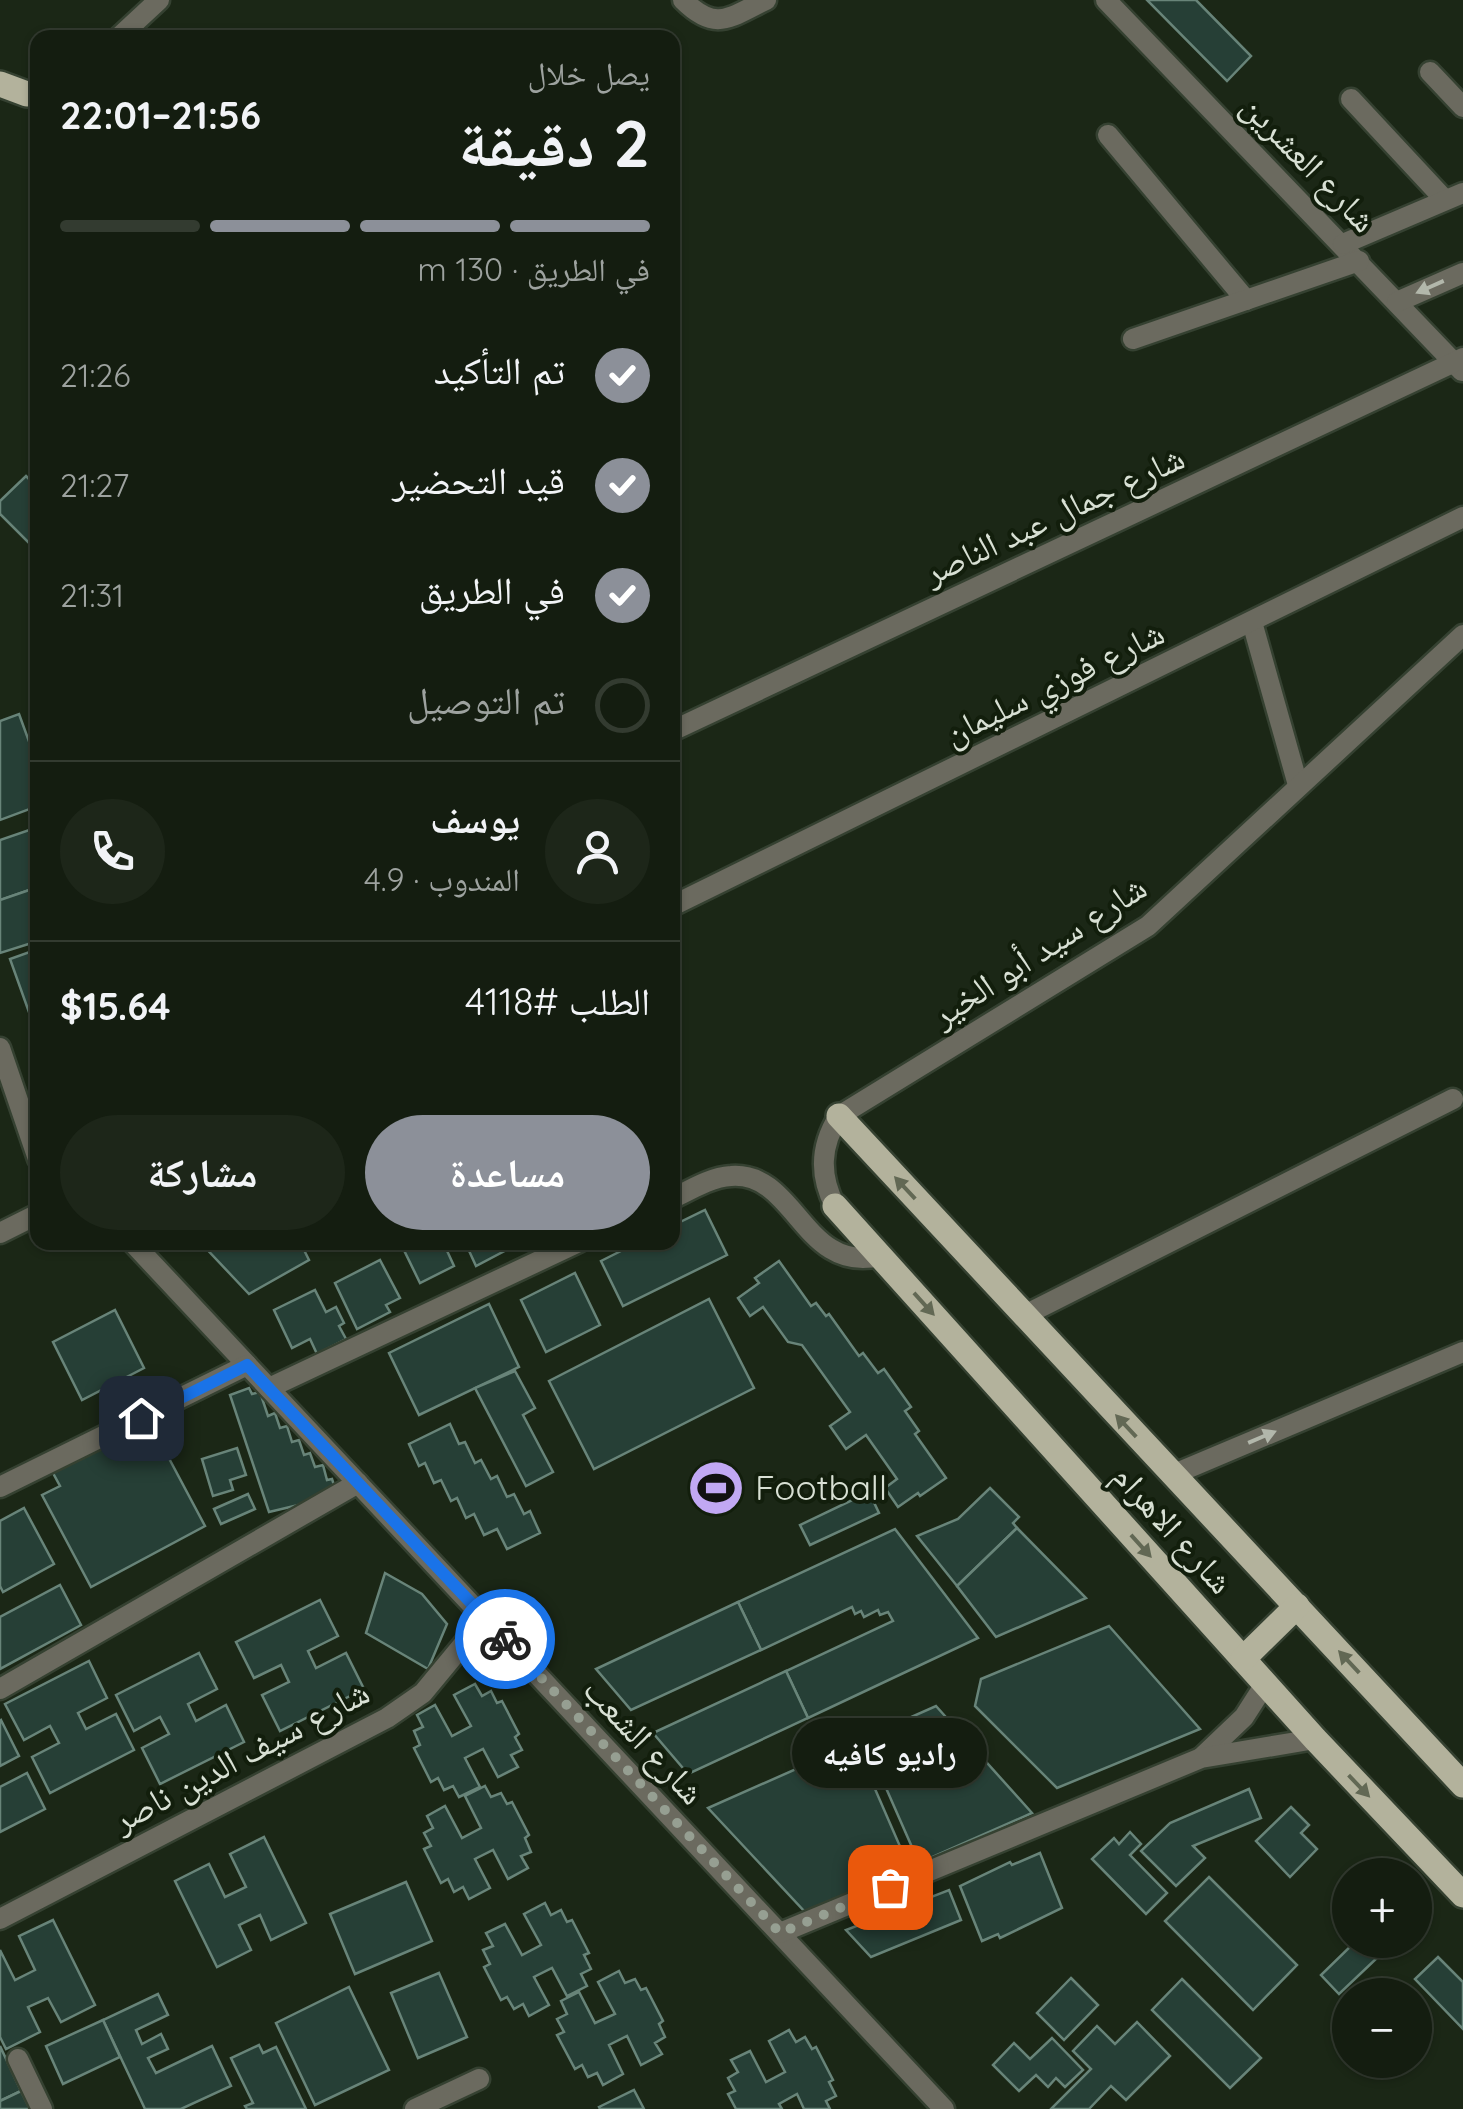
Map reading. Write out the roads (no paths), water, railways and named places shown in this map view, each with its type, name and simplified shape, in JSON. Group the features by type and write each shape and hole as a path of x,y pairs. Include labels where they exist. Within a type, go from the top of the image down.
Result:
{"main road":[{"path":"0,84 30,92"},
{"name":"شارع الاهرام","path":"839,1116 1463,1785"},
{"name":"شارع الاهرام","path":"834,1206 1314,1739 1463,1895"},
{"path":"1243,1660 1296,1606"}],"street":[{"path":"127,30 159,0"},
{"path":"683,0 700,17 724,20 766,0"},
{"name":"شارع العشرين","path":"1106,0 1460,365"},
{"path":"1430,72 1463,107"},
{"path":"1342,244 1454,196 1351,99"},
{"path":"1108,136 1246,300"},
{"path":"1133,339 1359,261"},
{"path":"1397,302 1463,273"},
{"name":"شارع جمال عبد الناصر","path":"680,728 1460,365"},
{"name":"شارع فوزي سليمان","path":"680,902 1252,622 1461,525"},
{"path":"1252,622 1298,785"},
{"name":"شارع سيد أبو الخير","path":"839,1116 1148,926 1463,634"},
{"path":"0,1048 30,1136"},
{"path":"1023,1316 1453,1099"},
{"path":"834,1206 823,1165 828,1136 839,1116"},
{"path":"680,1195 722,1177 757,1179 768,1185 816,1238 835,1252 866,1259 880,1256"},
{"path":"0,1233 30,1218"},
{"name":"شارع الشعب","path":"139,1250 944,2109"},
{"path":"269,1388 562,1250"},
{"path":"1172,1474 1463,1352"},
{"path":"0,1488 247,1365"},
{"path":"0,1689 358,1483"},
{"name":"شارع سيف الدين ناصر","path":"0,1918 387,1718 423,1692 485,1618"},
{"path":"1201,1758 1244,1717 1265,1684"},
{"path":"780,1933 1201,1758 1314,1739"},
{"path":"18,2059 42,2109"},
{"path":"416,2109 479,2079"}],"place":[{"name":"Football","path":"716,1488"},
{"name":"راديو كافيه","path":"890,1887"}]}
